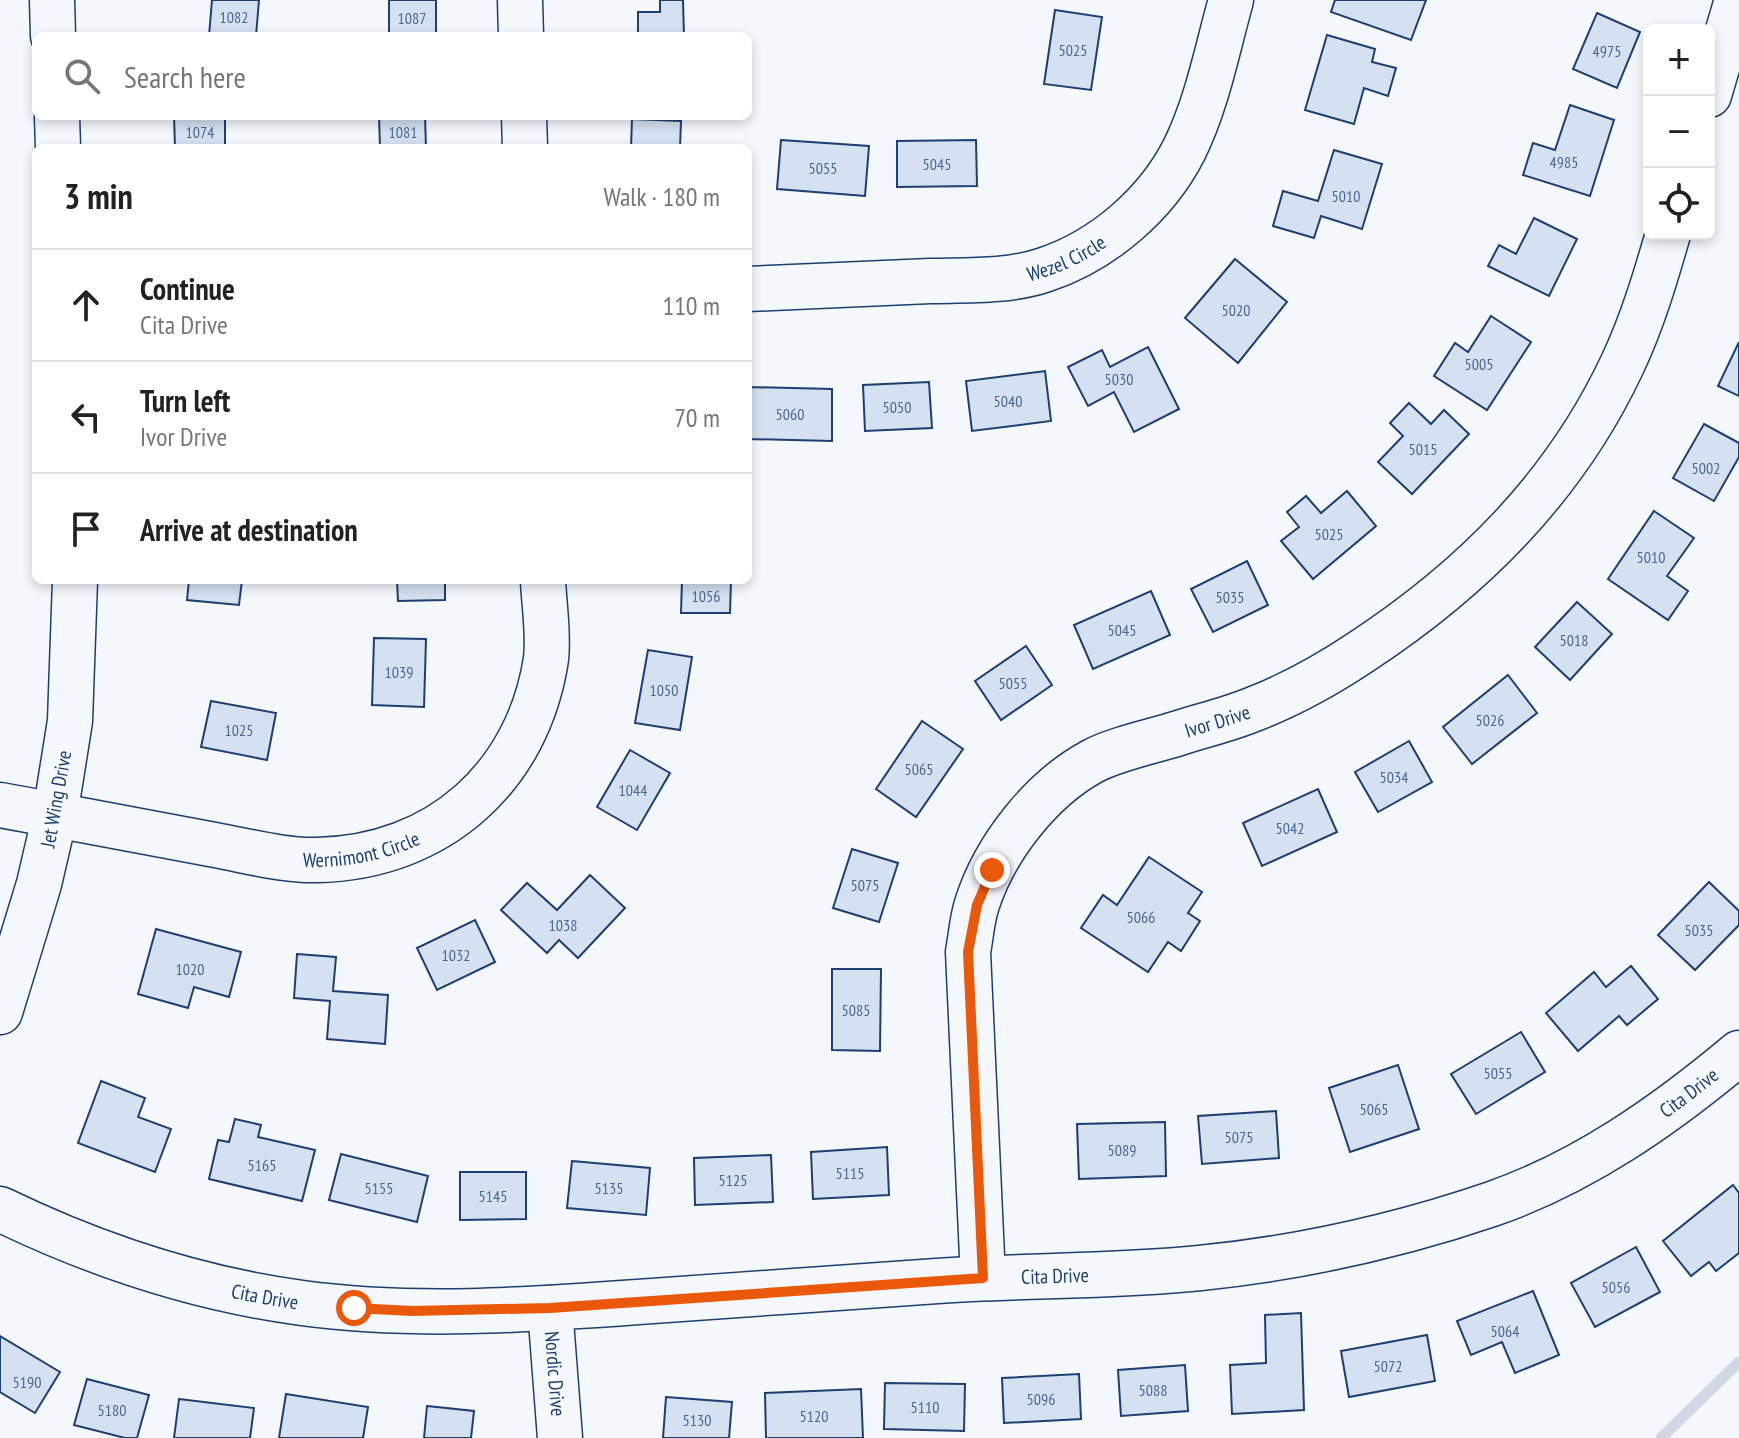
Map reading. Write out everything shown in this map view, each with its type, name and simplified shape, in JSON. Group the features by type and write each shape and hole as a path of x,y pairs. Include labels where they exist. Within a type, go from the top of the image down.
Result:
{"street":[{"path":"52,0 53,32"},
{"path":"520,0 521,32"},
{"name":"Wezel Circle","path":"752,289 986,279 1042,271 1087,252 1127,221 1160,188 1183,152 1200,113 1231,0"},
{"path":"1715,75 1737,0"},
{"path":"57,120 58,144"},
{"path":"524,120 525,144"},
{"name":"Ivor Drive","path":"983,1278 968,952 977,905 992,870 1012,836 1034,806 1093,761 1254,709 1291,691 1359,653 1438,598 1476,566 1513,527 1589,427 1622,366 1645,312 1666,240"},
{"name":"Jet Wing Drive","path":"0,1012 39,884 55,815 70,721 75,584"},
{"name":"Wernimont Circle","path":"0,805 271,856 315,860 356,857 428,834 462,811 493,782 536,704 546,656 543,584"},
{"name":"Cita Drive","path":"0,1209 42,1229 185,1280 300,1303 412,1311 550,1308 983,1278 1198,1269 1349,1245 1496,1203 1566,1172 1640,1129 1739,1053"},
{"name":"Nordic Drive","path":"550,1308 560,1438"}],"building":[{"path":"212,0 259,0 256,32 209,32"},
{"path":"389,0 436,0 436,32 389,32"},
{"path":"660,0 683,0 684,32 638,32 638,12 660,12"},
{"path":"1335,0 1426,0 1411,40 1331,12"},
{"path":"1055,10 1102,17 1091,90 1044,84"},
{"path":"1597,13 1640,32 1617,88 1573,69"},
{"path":"1327,35 1375,49 1372,62 1396,68 1388,96 1364,88 1354,124 1305,110"},
{"path":"1570,105 1614,120 1590,196 1523,175 1533,143 1555,150"},
{"path":"174,120 225,120 225,144 175,144"},
{"path":"379,120 425,120 426,144 380,144"},
{"path":"632,120 681,121 680,144 631,144"},
{"path":"781,140 869,146 865,196 777,189"},
{"path":"976,140 977,186 897,187 897,141"},
{"path":"1334,150 1382,164 1362,229 1321,216 1314,238 1273,226 1283,191 1318,201"},
{"path":"1534,218 1577,239 1549,296 1488,266 1499,245 1516,254"},
{"path":"1235,259 1287,302 1238,363 1185,318"},
{"path":"1491,316 1531,342 1487,410 1434,376 1455,343 1468,352"},
{"path":"1739,342 1739,396 1718,386"},
{"path":"1148,347 1179,409 1134,432 1114,392 1088,406 1068,367 1102,350 1110,367"},
{"path":"1045,371 1051,421 972,431 966,381"},
{"path":"929,382 932,428 865,431 863,385"},
{"path":"752,387 832,389 832,441 752,439"},
{"path":"1409,403 1431,424 1444,410 1469,434 1412,494 1378,462 1403,436 1390,423"},
{"path":"1704,424 1739,443 1739,457 1714,501 1673,478"},
{"path":"1347,491 1376,526 1313,579 1281,541 1299,527 1287,512 1306,496 1321,513"},
{"path":"1654,511 1694,538 1667,576 1688,591 1668,620 1608,579"},
{"path":"1247,561 1268,605 1213,632 1191,589"},
{"path":"189,584 242,584 239,605 187,600"},
{"path":"397,584 445,584 445,600 398,601"},
{"path":"682,584 731,584 730,613 681,613"},
{"path":"1151,591 1170,635 1093,669 1074,625"},
{"path":"1577,602 1612,634 1570,680 1535,647"},
{"path":"374,638 426,639 424,707 372,705"},
{"path":"1026,646 1052,685 1001,720 975,681"},
{"path":"648,650 692,657 680,730 635,723"},
{"path":"1508,675 1537,713 1472,764 1443,727"},
{"path":"211,701 276,713 267,760 201,747"},
{"path":"922,721 963,749 916,817 876,789"},
{"path":"1409,741 1432,782 1378,812 1355,772"},
{"path":"630,750 670,773 637,830 597,807"},
{"path":"1318,789 1337,832 1262,866 1243,823"},
{"path":"852,849 898,863 879,922 833,908"},
{"path":"1149,857 1202,892 1188,913 1200,921 1181,951 1168,942 1148,972 1081,928 1103,895 1117,905"},
{"path":"590,875 625,908 578,958 559,940 547,953 501,910 527,883 557,910"},
{"path":"1709,882 1739,911 1739,925 1695,970 1658,935"},
{"path":"475,920 495,962 437,990 417,948"},
{"path":"156,929 241,952 229,997 194,987 188,1008 138,994"},
{"path":"297,954 336,957 333,991 388,995 385,1044 327,1039 330,1001 294,998"},
{"path":"1631,966 1658,999 1627,1025 1619,1016 1578,1051 1546,1013 1594,972 1606,987"},
{"path":"832,969 881,969 880,1051 832,1050"},
{"path":"1521,1032 1545,1072 1476,1114 1451,1074"},
{"path":"1398,1065 1419,1129 1350,1152 1329,1088"},
{"path":"101,1081 145,1098 138,1117 171,1129 155,1172 78,1143"},
{"path":"1276,1111 1279,1158 1202,1164 1198,1116"},
{"path":"235,1119 261,1125 258,1137 315,1150 302,1201 209,1179 218,1140 229,1142"},
{"path":"1165,1122 1166,1176 1079,1179 1077,1124"},
{"path":"887,1147 889,1195 813,1199 811,1152"},
{"path":"341,1154 428,1176 417,1222 329,1200"},
{"path":"771,1155 773,1202 695,1205 694,1158"},
{"path":"572,1161 650,1168 646,1215 567,1208"},
{"path":"460,1172 526,1172 526,1219 460,1220"},
{"path":"1733,1185 1739,1193 1739,1253 1716,1271 1709,1262 1691,1276 1663,1241"},
{"path":"1636,1247 1660,1292 1595,1327 1571,1283"},
{"path":"1533,1291 1559,1355 1515,1373 1502,1342 1471,1355 1457,1321"},
{"path":"1301,1313 1304,1410 1232,1414 1230,1365 1266,1363 1265,1315"},
{"path":"1427,1335 1435,1381 1349,1397 1341,1351"},
{"path":"0,1336 60,1372 35,1413 0,1392"},
{"path":"1185,1365 1188,1411 1121,1416 1118,1370"},
{"path":"1079,1374 1081,1419 1004,1423 1002,1378"},
{"path":"87,1379 149,1395 137,1438 125,1438 74,1425"},
{"path":"885,1383 965,1384 964,1431 884,1429"},
{"path":"861,1389 863,1438 766,1438 765,1393"},
{"path":"286,1394 368,1407 363,1438 279,1438"},
{"path":"666,1397 732,1402 729,1438 663,1438"},
{"path":"179,1399 254,1408 250,1438 174,1438"},
{"path":"427,1406 474,1411 471,1438 424,1438"}],"waterway":[{"path":"1661,1438 1739,1362"}],"route":[{"path":"354,1308 412,1311 550,1308 983,1278 968,952 977,905 992,870"}]}
